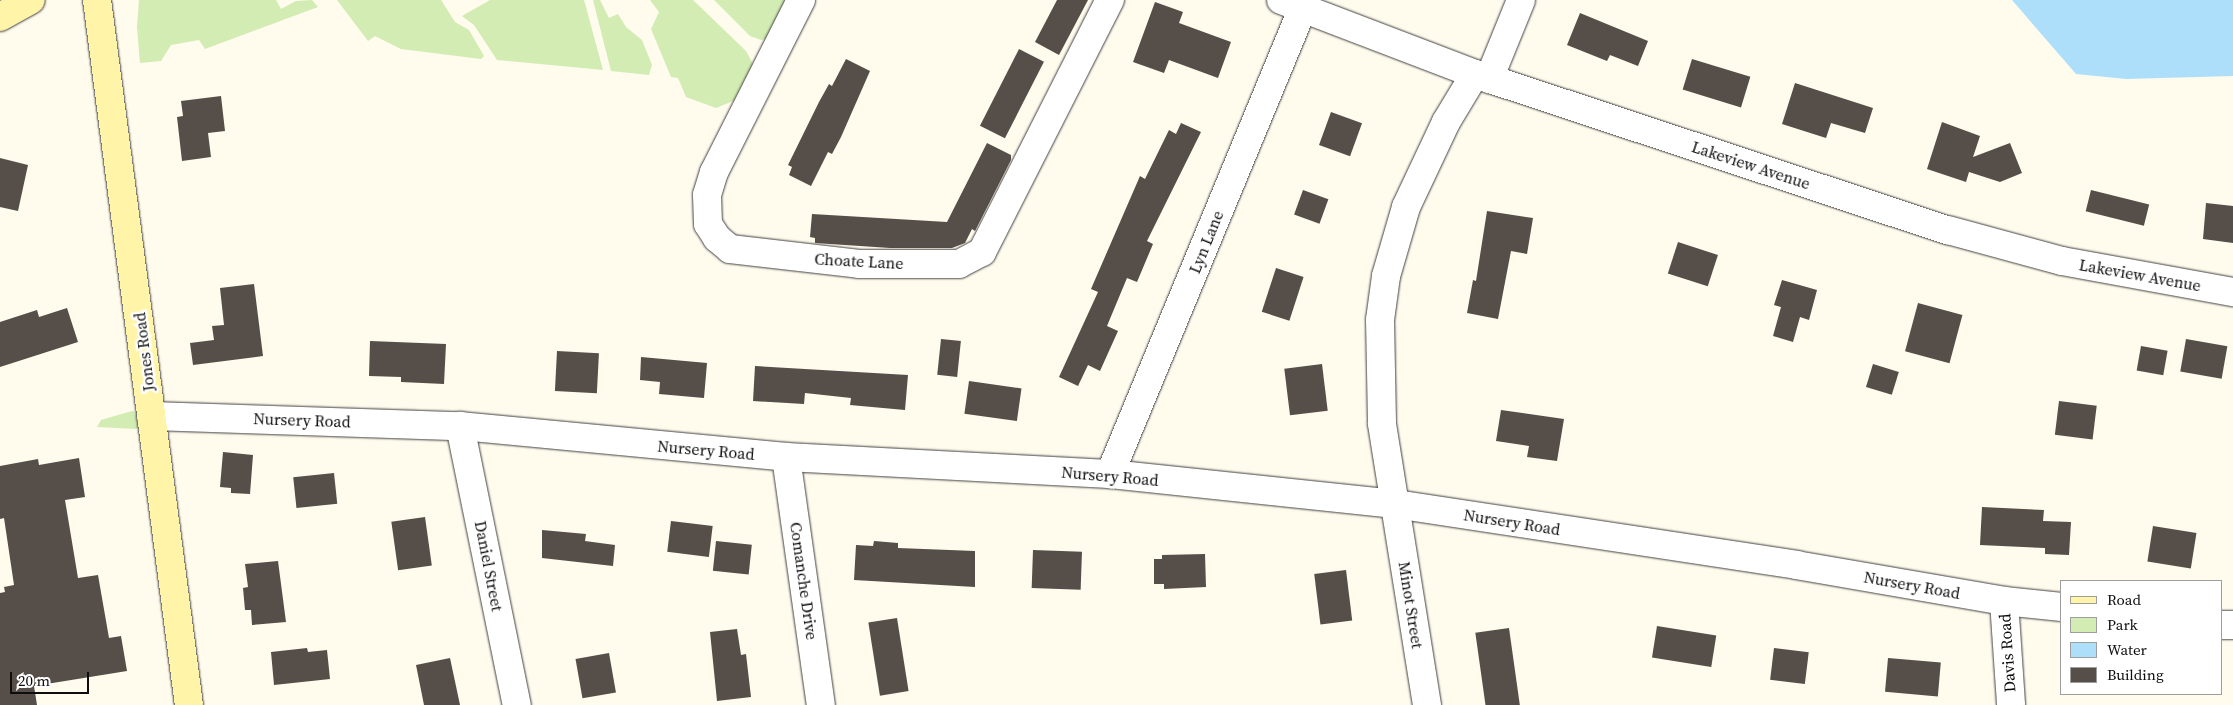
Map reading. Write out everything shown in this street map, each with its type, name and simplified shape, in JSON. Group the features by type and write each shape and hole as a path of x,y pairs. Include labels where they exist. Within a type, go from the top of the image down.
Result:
{"main road":[{"path":"0,17 31,0"},
{"name":"Jones Road","path":"97,0 189,705"}],"street":[{"name":"Choate Lane","path":"802,0 714,172 708,195 708,224 717,238 730,248 859,264 959,264 982,252 1110,0"},
{"name":"Minot Street","path":"1427,705 1382,423 1379,378 1379,327 1384,286 1400,226 1418,179 1446,122 1482,77 1521,0"},
{"name":"Lakeview Avenue","path":"1291,5 1482,77 1948,230 2062,261 2233,292"},
{"name":"Lyn Lane","path":"1110,474 1291,5"},
{"name":"Nursery Road","path":"151,416 460,426 786,457 1110,474 1395,504 1796,565 2004,601 2060,607"},
{"name":"Daniel Street","path":"460,426 517,705"},
{"name":"Comanche Drive","path":"786,457 821,705"},
{"name":"Davis Road","path":"2004,601 2011,705"}],"green space":[{"path":"139,0 276,0 281,9 296,1 312,0 318,7 205,49 199,40 171,45 161,61 140,63 137,27"},
{"path":"337,0 441,0 455,22 469,30 484,56 481,59 401,49 375,36 368,41"},
{"path":"490,0 584,0 603,70 497,60 474,25 462,16"},
{"path":"593,0 600,0 609,18 618,14 626,27 642,40 652,65 649,75 611,71"},
{"path":"650,0 693,0 746,51 754,66 738,99 716,108 686,97 678,78 671,77 651,29 659,12"},
{"path":"714,0 786,1 766,39 761,40 750,36"},
{"path":"132,411 139,413 141,427 136,429 97,427 101,420"}],"water":[{"path":"2012,0 2233,0 2233,76 2126,79 2076,74"}],"building":[{"path":"1057,0 1088,0 1059,55 1035,42"},
{"path":"1155,2 1183,12 1179,23 1231,42 1218,78 1169,60 1164,73 1133,62"},
{"path":"1580,13 1648,41 1638,66 1610,55 1607,61 1567,45"},
{"path":"1019,49 1044,62 1005,138 980,126"},
{"path":"846,59 870,71 841,137 832,154 828,152 811,186 789,175 792,167 788,165 819,102 829,84 832,86"},
{"path":"1692,59 1750,77 1741,107 1683,90"},
{"path":"1795,83 1873,108 1865,133 1831,123 1826,138 1782,124"},
{"path":"221,96 225,131 208,133 211,157 182,161 177,117 183,116 181,101"},
{"path":"1331,112 1362,123 1350,156 1319,145"},
{"path":"1942,122 1980,136 1973,157 2010,143 2022,173 2000,182 1969,172 1966,182 1927,169"},
{"path":"1181,123 1201,132 1147,241 1153,244 1137,282 1127,278 1107,326 1118,331 1100,371 1088,365 1078,386 1059,377 1098,292 1091,289 1140,176 1145,179 1169,130 1176,134"},
{"path":"987,143 1011,155 1011,160 975,231 972,229 965,243 952,248 890,248 815,243 815,238 810,237 812,214 947,222"},
{"path":"0,158 28,165 18,211 0,207"},
{"path":"1303,190 1328,199 1319,224 1294,214"},
{"path":"2091,190 2149,205 2144,226 2086,211"},
{"path":"2206,203 2233,206 2233,243 2203,239"},
{"path":"1487,211 1533,218 1527,254 1511,251 1498,319 1467,313 1473,280 1476,281"},
{"path":"1678,242 1718,255 1708,286 1668,273"},
{"path":"1276,268 1304,277 1289,321 1262,312"},
{"path":"1782,280 1817,290 1809,320 1800,317 1793,342 1773,336 1781,307 1774,305"},
{"path":"254,284 263,356 193,365 190,343 214,340 212,326 224,325 220,288"},
{"path":"1918,303 1962,315 1949,363 1905,351"},
{"path":"67,308 78,342 0,367 0,322 37,310 39,317"},
{"path":"941,339 961,341 957,377 937,375"},
{"path":"2186,339 2227,346 2222,379 2180,371"},
{"path":"370,341 446,344 444,384 401,382 401,377 369,376"},
{"path":"2141,346 2168,351 2163,375 2137,371"},
{"path":"557,351 599,353 597,393 555,391"},
{"path":"641,357 707,363 704,398 659,394 660,382 640,380"},
{"path":"1322,364 1328,411 1290,415 1284,369"},
{"path":"1873,364 1899,372 1892,395 1866,387"},
{"path":"755,366 908,375 905,410 850,405 851,398 805,393 804,404 753,401"},
{"path":"969,381 1021,388 1017,421 964,414"},
{"path":"2059,401 2097,406 2093,439 2055,435"},
{"path":"1501,410 1564,419 1557,461 1527,457 1529,446 1496,441"},
{"path":"223,452 253,455 250,494 231,493 231,488 220,487"},
{"path":"79,458 85,497 65,500 78,578 98,575 109,638 121,636 127,671 34,686 37,705 0,705 0,593 5,592 4,587 14,585 4,518 0,519 0,466 38,459 39,465"},
{"path":"334,473 337,504 296,508 293,477"},
{"path":"1982,507 2044,510 2043,521 2071,522 2069,555 2045,554 2045,548 1980,545"},
{"path":"425,517 432,566 398,570 391,522"},
{"path":"671,521 713,526 709,557 667,552"},
{"path":"2153,526 2196,533 2191,568 2147,562"},
{"path":"542,530 586,534 585,541 615,545 613,566 542,558"},
{"path":"716,541 752,545 749,575 713,571"},
{"path":"874,541 898,543 898,548 975,551 975,587 854,580 856,545 873,546"},
{"path":"1033,550 1082,552 1081,590 1032,588"},
{"path":"1205,554 1206,587 1164,589 1164,584 1154,584 1154,559 1162,559 1162,555"},
{"path":"278,561 286,622 252,625 251,610 245,610 243,588 248,587 245,564"},
{"path":"1346,570 1352,621 1320,625 1314,574"},
{"path":"897,618 909,691 880,696 868,623"},
{"path":"1657,626 1716,635 1711,667 1652,658"},
{"path":"1509,628 1520,705 1485,705 1475,633"},
{"path":"737,629 741,655 746,654 751,697 717,701 710,632"},
{"path":"307,648 308,652 327,650 330,679 274,685 271,652"},
{"path":"1774,648 1809,652 1805,684 1770,680"},
{"path":"609,653 616,692 582,698 576,659"},
{"path":"450,658 460,705 424,705 416,665"},
{"path":"1888,658 1941,663 1938,696 1885,692"}]}
